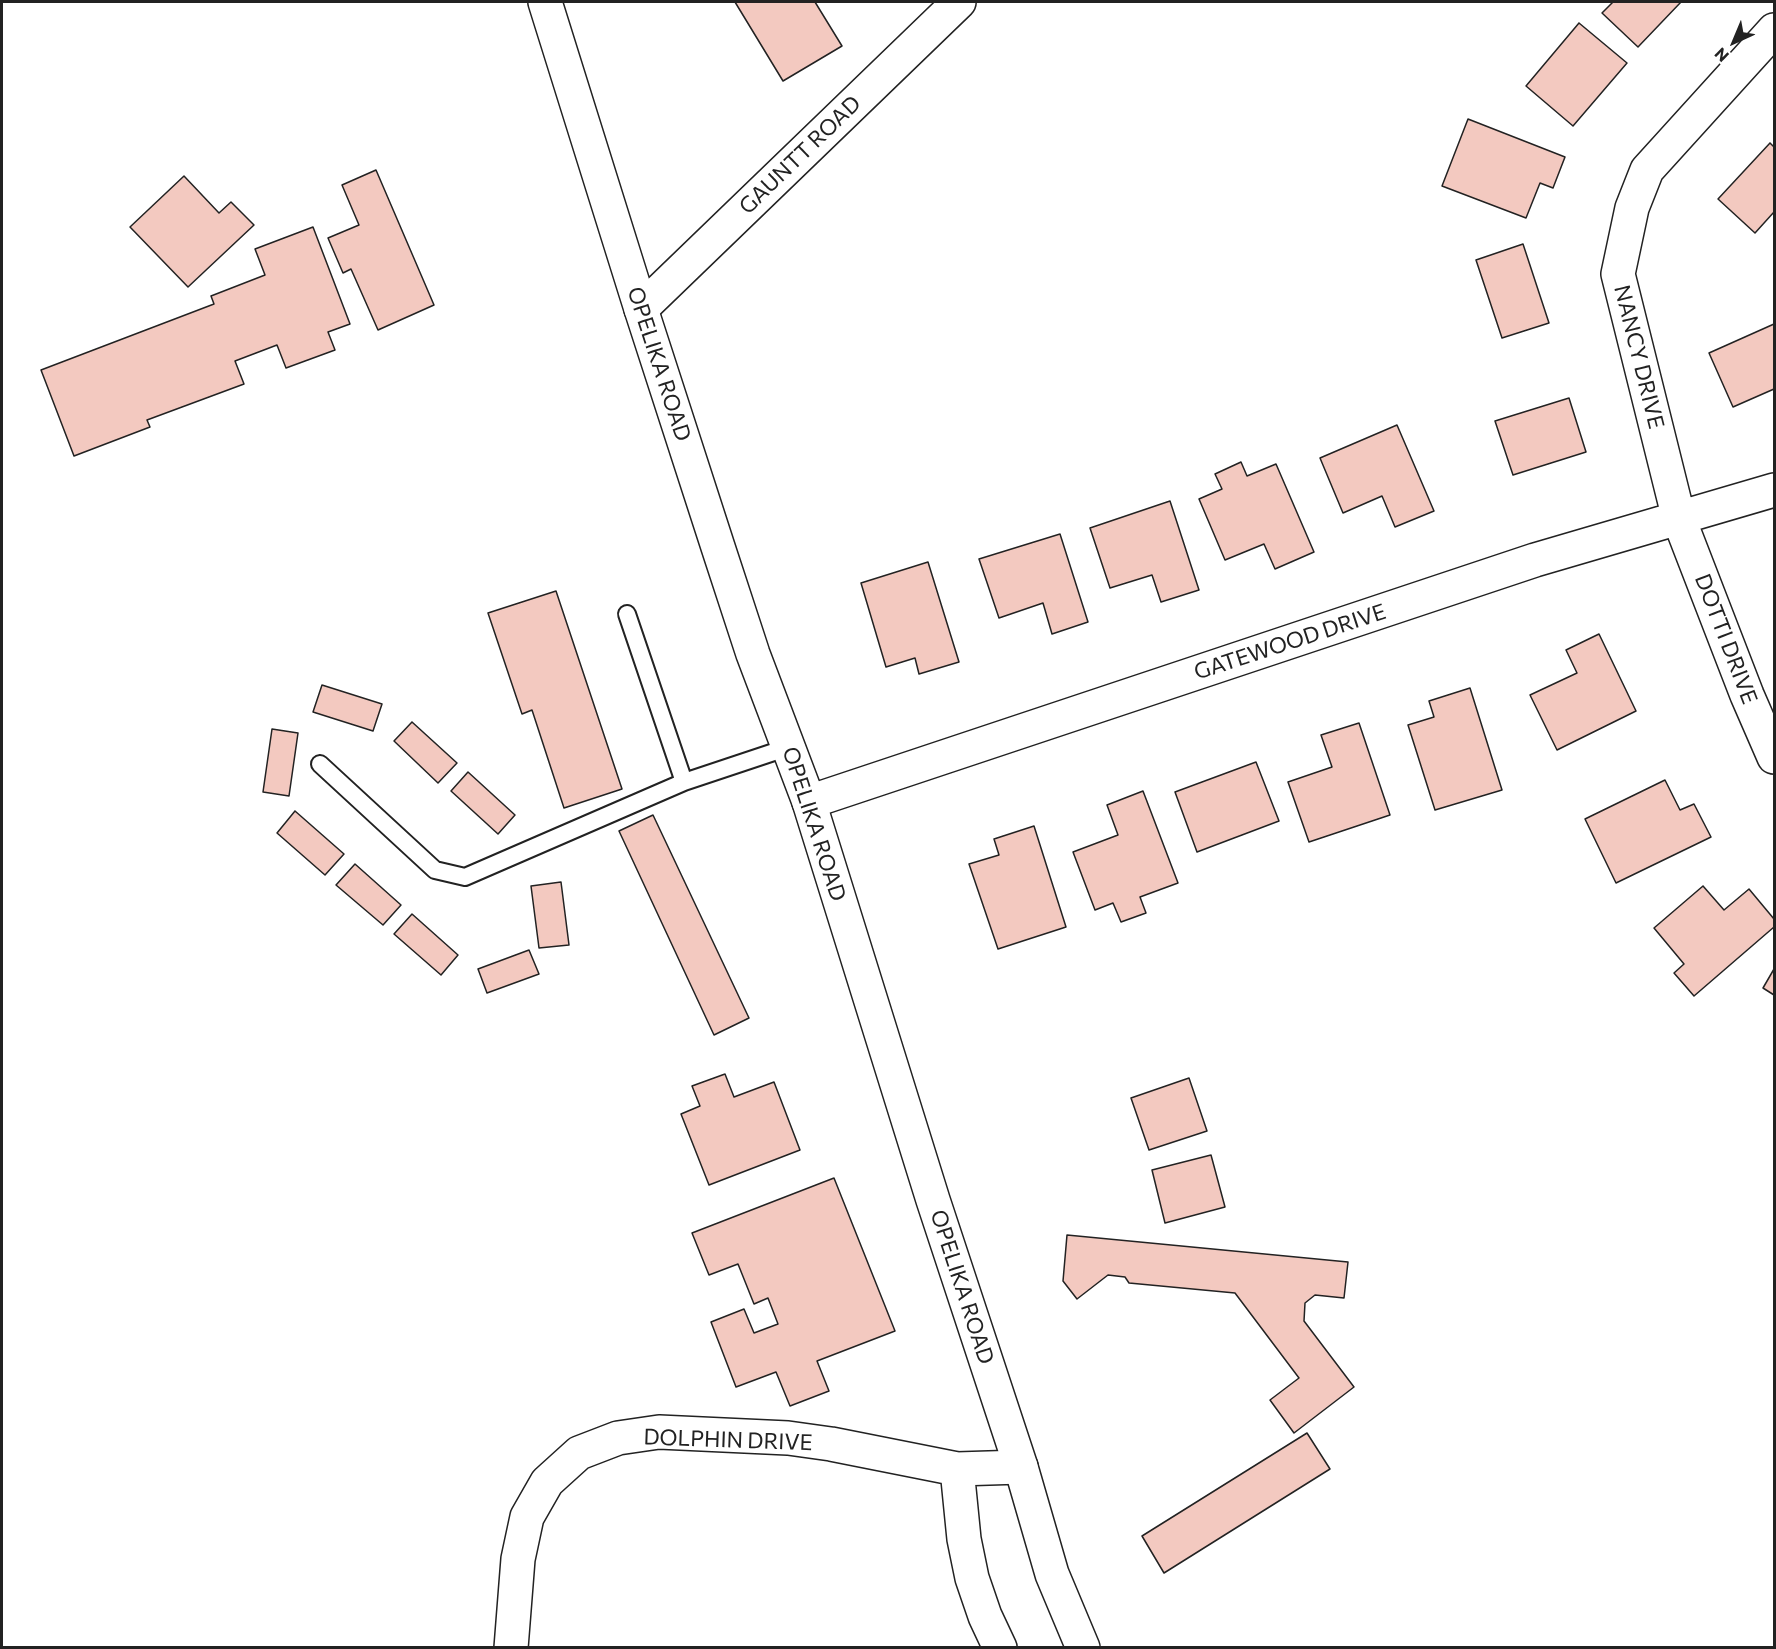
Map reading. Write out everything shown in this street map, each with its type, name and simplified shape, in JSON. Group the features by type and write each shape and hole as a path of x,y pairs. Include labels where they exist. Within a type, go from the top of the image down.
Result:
{"street":[{"name":"OPELIKA ROAD","path":"545,2 641,309 753,654 809,802 1053,1574 1083,1647"},
{"name":"GAUNTT ROAD","path":"641,309 959,2"},
{"name":"NANCY DRIVE","path":"1680,519 1618,274 1632,208 1647,170 1774,30"},
{"name":"GATEWOOD DRIVE","path":"809,802 1535,560 1774,490"},
{"name":"DOTTI DRIVE","path":"1680,519 1774,757"},
{"name":"DOLPHIN DRIVE","path":"511,1647 518,1559 527,1517 547,1482 579,1453 618,1438 659,1432 788,1438 831,1444 957,1469 1021,1467"},
{"path":"957,1469 964,1539 972,1578 985,1616 1000,1647"}],"lane":[{"path":"627,614 684,782"},
{"path":"320,765 435,870 465,877 684,782 789,747"}],"building":[{"path":"735,2 815,2 842,46 783,81"},
{"path":"1613,2 1681,2 1638,47 1602,13"},
{"path":"1579,23 1627,63 1573,126 1526,86"},
{"path":"1468,119 1565,157 1553,188 1540,183 1526,218 1442,186"},
{"path":"1770,143 1774,147 1774,212 1755,233 1718,199"},
{"path":"376,170 434,305 378,330 351,269 343,273 328,238 359,225 342,185"},
{"path":"184,176 219,213 231,202 254,225 188,287 130,227"},
{"path":"313,227 350,324 328,332 335,350 286,368 277,345 235,361 244,384 147,420 150,427 74,456 41,370 214,304 211,296 265,275 255,249"},
{"path":"1523,244 1549,323 1502,338 1476,260"},
{"path":"1774,324 1774,389 1733,407 1709,353"},
{"path":"1569,398 1586,452 1513,475 1495,421"},
{"path":"1397,425 1434,511 1395,527 1382,496 1343,513 1320,458"},
{"path":"1241,462 1247,476 1276,464 1314,552 1275,569 1264,544 1225,560 1199,499 1222,489 1215,474"},
{"path":"1170,501 1199,590 1161,602 1152,575 1110,588 1090,528"},
{"path":"1060,534 1088,622 1052,634 1043,603 999,618 979,559"},
{"path":"928,562 959,662 919,674 915,658 886,667 861,583"},
{"path":"556,591 622,789 564,808 532,710 522,714 488,613"},
{"path":"1599,634 1636,711 1557,750 1530,695 1577,673 1566,650"},
{"path":"322,685 382,704 373,731 313,712"},
{"path":"1470,688 1502,790 1435,810 1408,725 1434,717 1429,701"},
{"path":"412,722 457,763 438,783 394,741"},
{"path":"1359,723 1390,815 1309,842 1288,782 1332,767 1321,735"},
{"path":"272,729 298,733 289,796 263,792"},
{"path":"1256,762 1279,821 1197,852 1175,792"},
{"path":"468,772 515,815 498,834 451,791"},
{"path":"1665,780 1680,810 1694,804 1711,837 1616,883 1585,819"},
{"path":"1143,791 1178,883 1140,897 1146,913 1121,922 1113,903 1095,910 1073,852 1118,835 1107,805"},
{"path":"295,811 344,854 325,875 277,833"},
{"path":"653,815 749,1018 714,1035 619,831"},
{"path":"1034,826 1066,927 998,949 969,864 999,855 994,839"},
{"path":"355,864 401,905 383,925 336,885"},
{"path":"561,882 569,945 539,948 531,886"},
{"path":"1703,886 1724,910 1749,889 1774,919 1774,927 1694,996 1674,973 1684,964 1654,928"},
{"path":"412,914 458,955 441,975 394,934"},
{"path":"529,950 539,974 487,993 478,969"},
{"path":"1774,969 1774,995 1763,988"},
{"path":"725,1074 734,1097 774,1082 800,1150 709,1185 681,1114 700,1106 692,1086"},
{"path":"1189,1078 1207,1131 1149,1150 1131,1098"},
{"path":"1211,1155 1225,1207 1165,1223 1152,1170"},
{"path":"834,1178 895,1331 817,1361 829,1391 790,1406 776,1372 736,1387 711,1322 744,1309 754,1333 778,1324 768,1298 754,1304 738,1264 709,1275 692,1233"},
{"path":"1067,1235 1348,1262 1344,1298 1315,1295 1305,1303 1304,1321 1354,1387 1294,1433 1270,1400 1299,1378 1235,1293 1129,1283 1125,1277 1108,1275 1077,1299 1063,1281"},
{"path":"1307,1433 1330,1469 1164,1573 1142,1536"}]}
